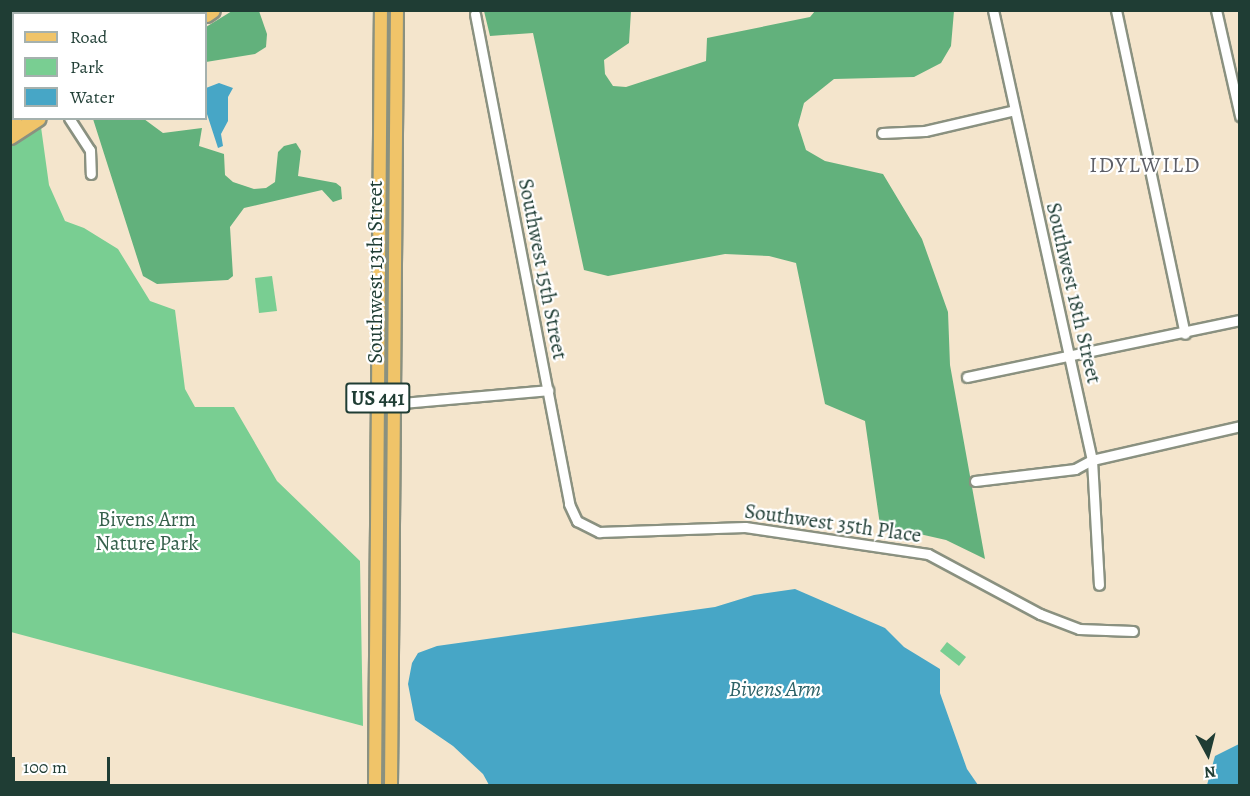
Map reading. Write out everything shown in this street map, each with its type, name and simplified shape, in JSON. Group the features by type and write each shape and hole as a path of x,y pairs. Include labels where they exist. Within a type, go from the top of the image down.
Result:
{"highway":[{"path":"10,136 35,120"}],"main road":[{"name":"Southwest 13th Street","path":"375,786 381,10"},
{"name":"Southwest 13th Street","path":"391,786 397,10"},
{"path":"380,137 396,141"},
{"path":"378,301 394,301"}],"street":[{"name":"Southwest 18th Street","path":"993,10 1092,460 1099,585"},
{"path":"1116,10 1185,334"},
{"path":"1216,10 1239,116"},
{"name":"Southwest 15th Street","path":"475,14 569,504 583,527"},
{"path":"882,133 925,131 1015,110"},
{"path":"70,120 90,150 91,174"},
{"path":"967,377 1185,334 1239,320"},
{"path":"378,405 548,390"},
{"path":"975,481 1075,469 1092,460 1239,426"},
{"name":"Southwest 35th Place","path":"583,527 599,532 745,527 928,554 1041,614 1079,629 1133,631"},
{"path":"374,758 391,757"}],"green space":[{"path":"11,10 154,11 12,12 11,103"},
{"path":"232,11 259,11 267,34 266,47 255,54 207,62 207,26"},
{"path":"484,11 631,11 629,43 604,60 605,74 613,86 626,87 706,61 707,38 810,17 815,11 954,11 951,46 941,63 914,77 834,79 804,103 798,125 806,150 825,161 883,174 922,239 948,312 950,365 985,559 946,540 880,525 865,421 825,404 796,263 769,256 725,254 608,276 584,270 533,33 490,36"},
{"path":"93,120 145,120 163,133 202,128 199,146 224,154 225,175 233,182 254,189 266,188 275,182 278,152 284,146 296,143 301,151 298,176 336,183 341,187 342,199 333,202 322,190 244,208 230,227 233,276 228,280 157,284 143,276"},
{"name":"Bivens Arm Nature Park","path":"41,127 49,185 65,221 84,228 118,249 150,301 175,310 185,389 195,407 234,407 277,481 360,561 363,726 11,632 11,146"},
{"path":"272,276 277,311 259,313 255,278"},
{"path":"947,642 966,657 959,666 940,651"}],"water":[{"path":"219,83 233,88 228,97 228,121 221,134 223,146 218,148 207,114 207,88"},
{"name":"Bivens Arm","path":"795,589 885,628 904,647 940,669 940,693 967,769 978,785 489,785 483,774 453,746 415,720 408,684 412,663 418,653 437,646 715,607 754,595"},
{"path":"1239,744 1239,785 1207,785 1215,756"}],"district":[{"name":"IDYLWILD","path":"1145,166"}]}
